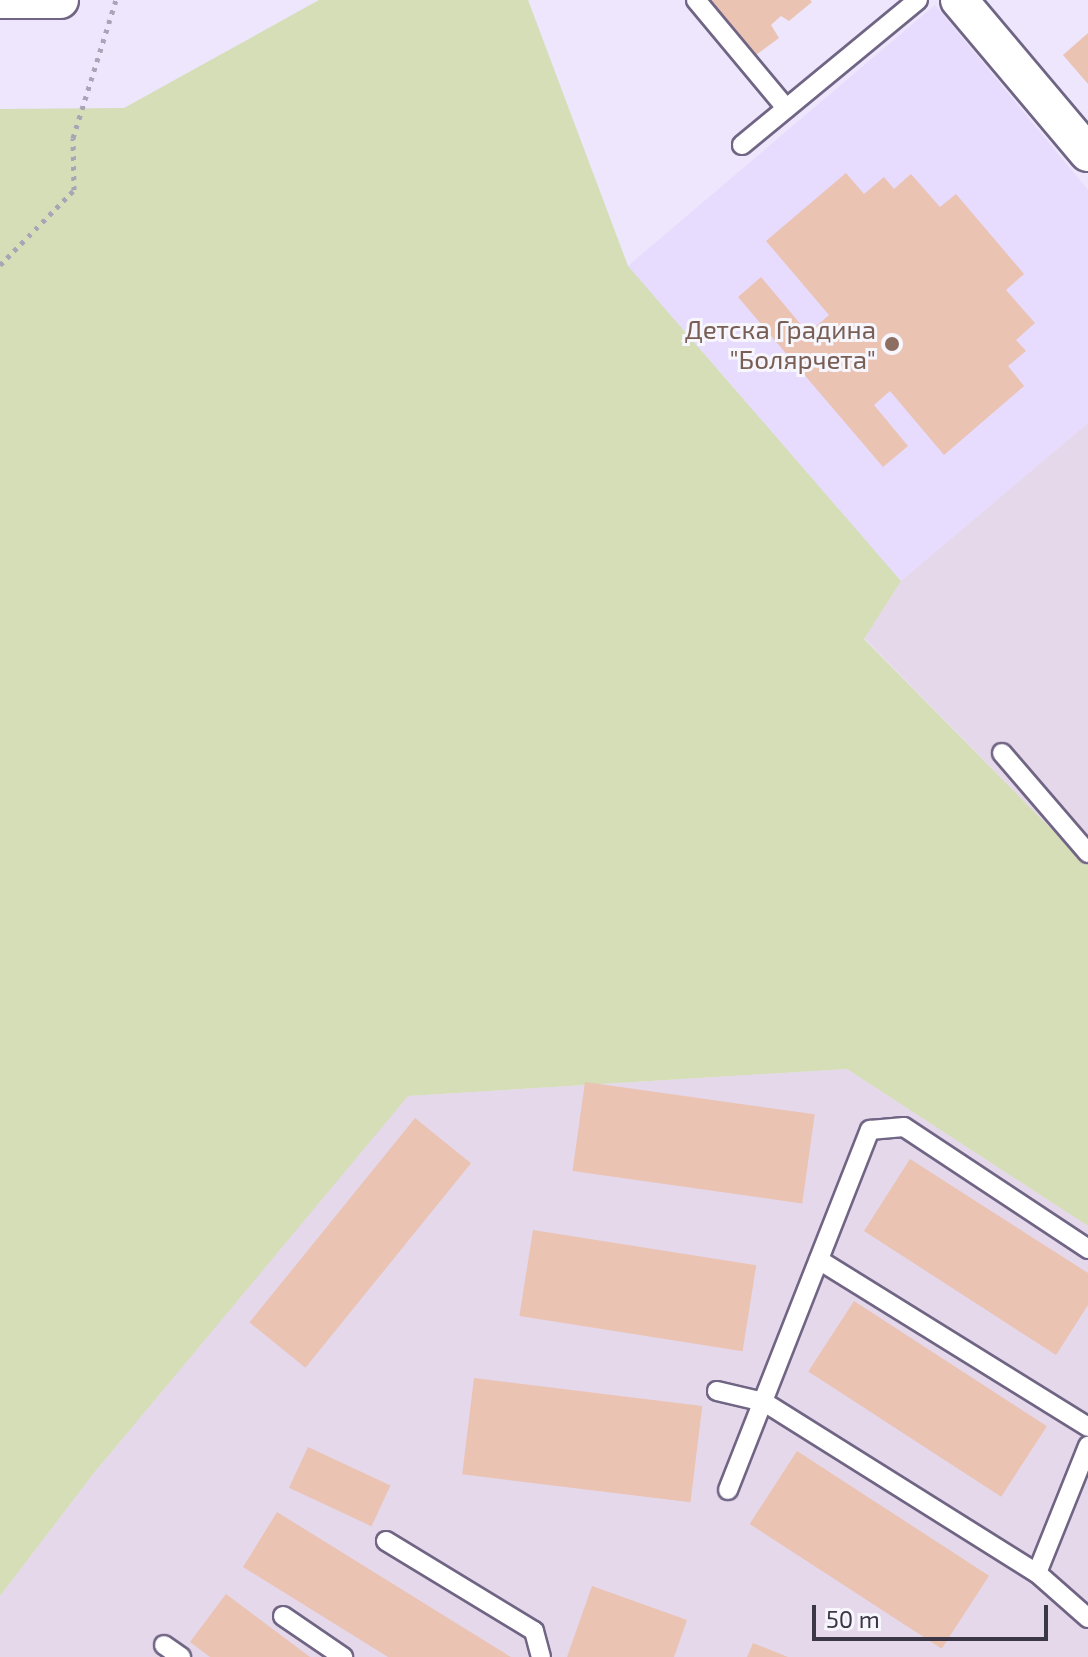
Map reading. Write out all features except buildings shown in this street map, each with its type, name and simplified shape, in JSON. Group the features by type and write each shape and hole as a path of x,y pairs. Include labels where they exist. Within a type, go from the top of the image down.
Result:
{"street":[{"path":"1,0 60,0"},
{"path":"959,0 1088,153"}],"lane":[{"path":"696,0 786,108"},
{"path":"742,145 918,0"},
{"path":"1002,753 1088,853"},
{"path":"728,1490 870,1130 904,1127 1088,1249"},
{"path":"819,1260 1088,1427"},
{"path":"717,1391 764,1402 1037,1573 1088,1618"},
{"path":"1037,1573 1088,1446"},
{"path":"386,1541 534,1631 541,1657"},
{"path":"283,1616 343,1657"},
{"path":"164,1645 181,1657"}],"path":[{"path":"0,265 74,190 73,138 116,0"}],"shaded area":[{"name":"Детска Градина \"Болярчета\"","path":"935,5 1088,190 1088,423 901,581 628,266"},
{"path":"1088,423 1088,866 864,638 901,581"},
{"path":"847,1069 1088,1226 1088,1657 0,1657 0,1596 94,1473 407,1096"}],"green space":[{"path":"319,0 528,0 628,266 901,581 864,639 1088,866 1088,1226 847,1069 408,1096 94,1473 0,1596 0,109 124,108"}],"place":[{"name":"Детска Градина \"Болярчета\"","path":"892,344"}]}
